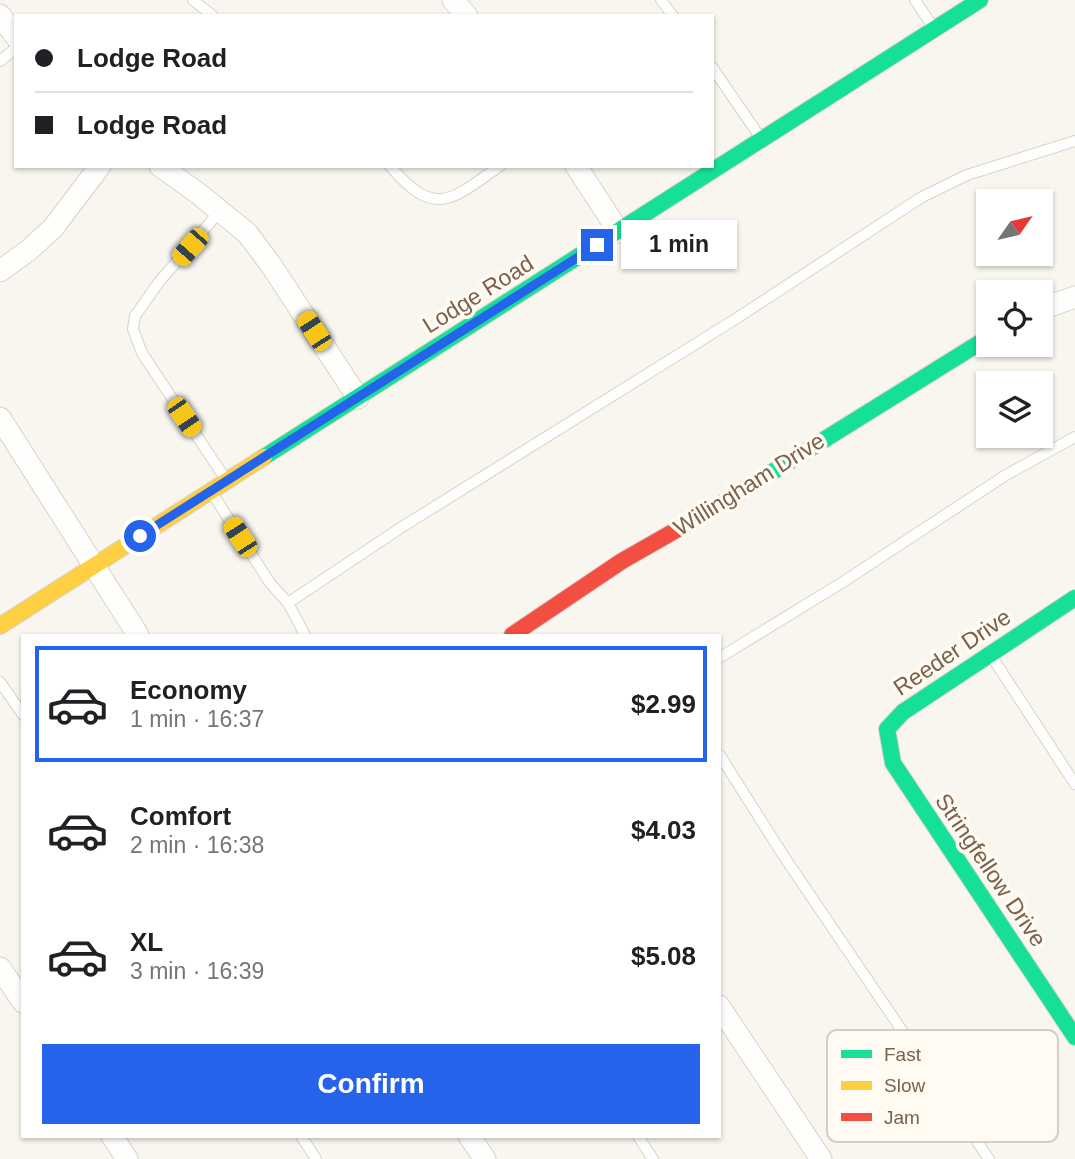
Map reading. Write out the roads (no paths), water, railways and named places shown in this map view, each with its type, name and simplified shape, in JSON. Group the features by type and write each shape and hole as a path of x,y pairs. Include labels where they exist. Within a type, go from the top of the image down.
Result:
{"street":[{"path":"453,0 465,14"},
{"name":"Lodge Road","path":"0,626 980,0"},
{"path":"0,15 14,34"},
{"path":"0,271 53,228 98,168"},
{"path":"163,168 247,233 358,398"},
{"path":"577,168 619,232"},
{"path":"1053,305 1075,297"},
{"name":"Willingham Drive","path":"513,634 622,561 727,501 976,345"},
{"path":"0,418 137,634"},
{"name":"Reeder Drive","path":"893,763 887,729 903,712 1075,598"},
{"name":"Stringfellow Drive","path":"893,763 1075,1037"},
{"path":"0,968 21,999"},
{"path":"721,1009 821,1159"},
{"path":"114,1138 127,1159"},
{"path":"470,1138 485,1159"}],"lane":[{"path":"193,0 210,14"},
{"path":"915,0 935,29"},
{"path":"0,61 14,50"},
{"path":"714,70 762,140"},
{"path":"288,603 402,527 734,320 922,197 967,175 1075,141"},
{"path":"392,168 405,183 437,201 454,197 497,168"},
{"path":"220,211 159,282 135,316 133,329 142,353 227,481"},
{"path":"721,657 843,582 1006,475 1075,437"},
{"path":"211,491 270,583 288,603 304,634"},
{"path":"990,654 1075,784"},
{"path":"0,682 21,712"},
{"path":"721,757 783,855 902,1030"},
{"path":"302,1138 316,1159"},
{"path":"639,1138 653,1159"},
{"path":"977,1142 989,1159"}]}
